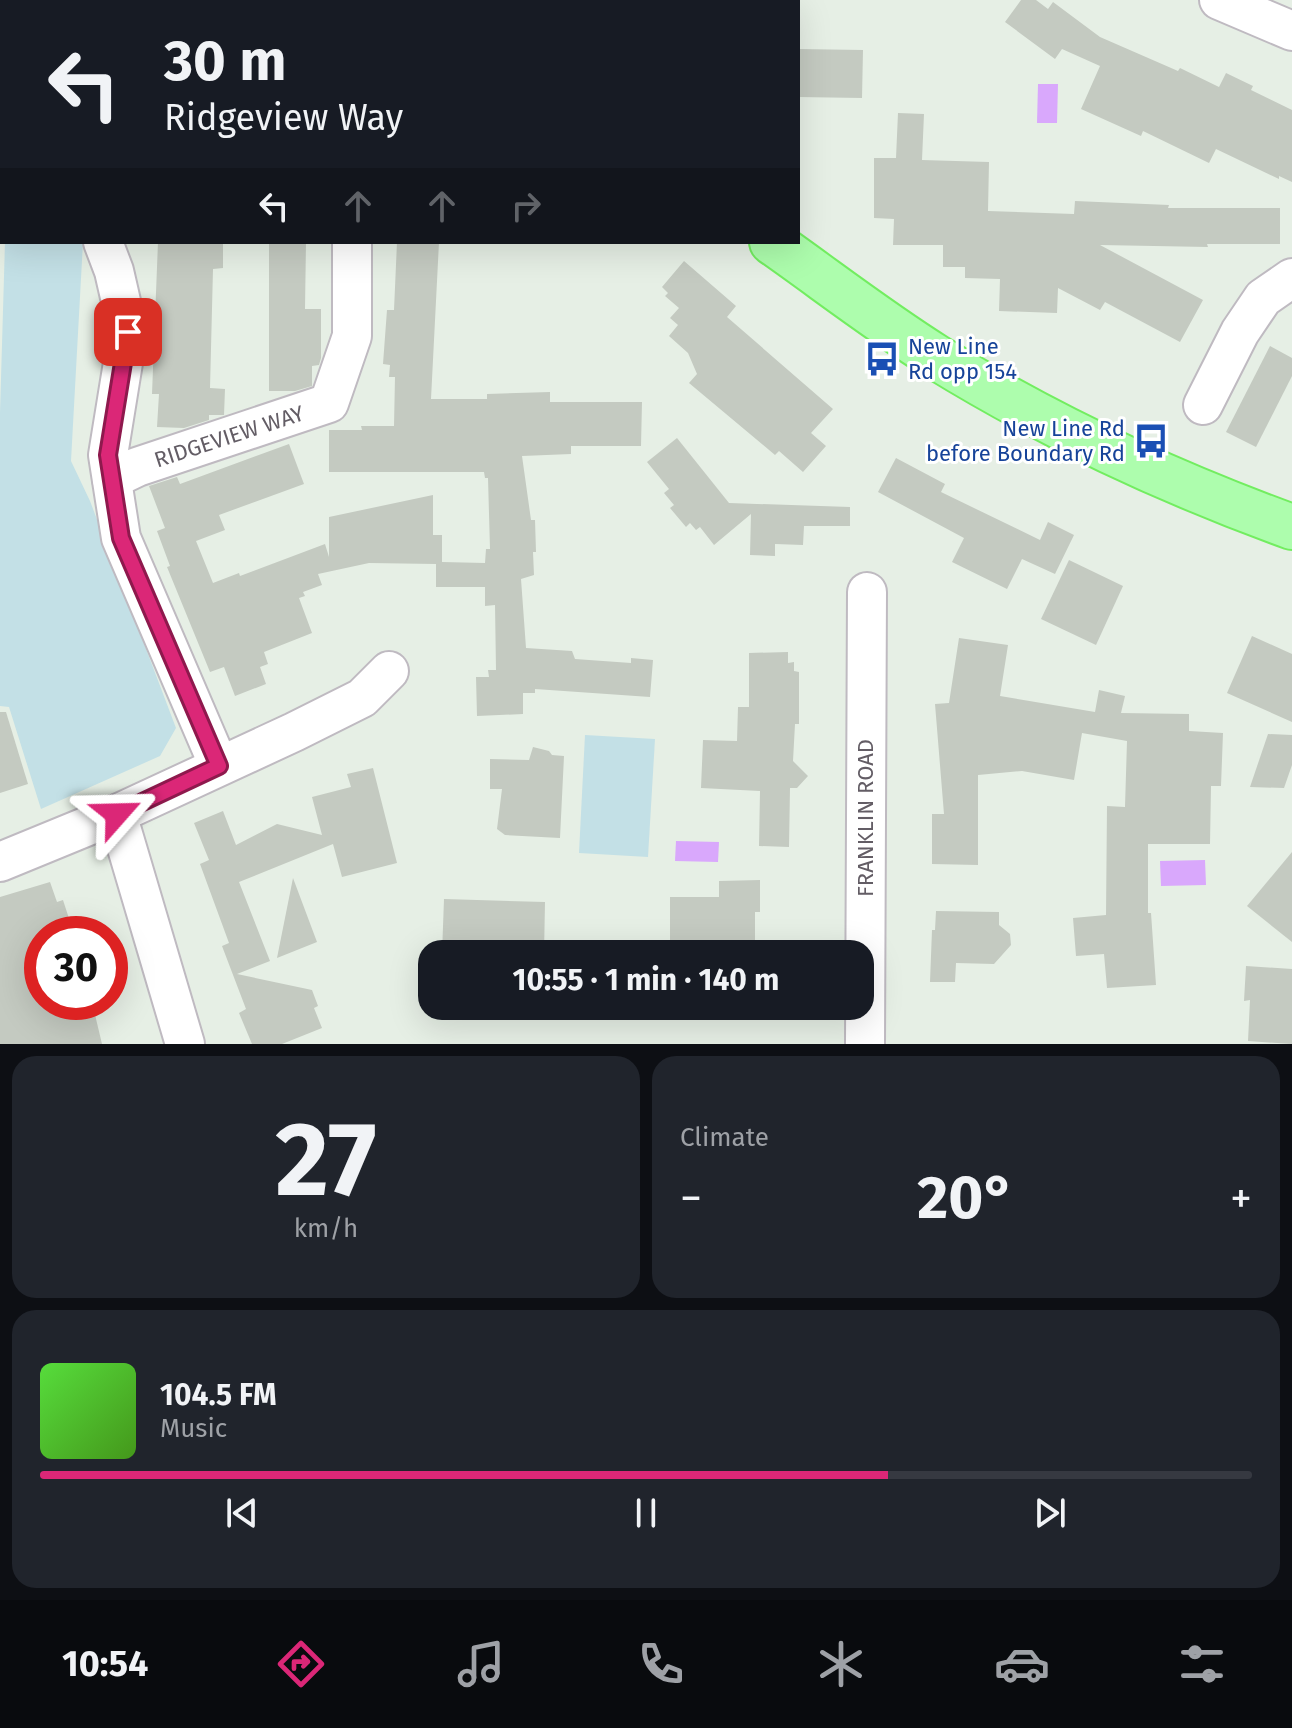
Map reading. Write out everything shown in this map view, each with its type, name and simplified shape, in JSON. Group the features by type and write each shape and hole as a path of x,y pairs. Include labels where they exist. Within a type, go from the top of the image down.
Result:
{"main road":[{"path":"775,244 933,355 983,385 1110,452 1292,527"}],"street":[{"path":"1219,0 1292,31"},
{"path":"104,244 114,271 128,332 108,455 121,538 219,766"},
{"name":"RIDGEVIEW WAY","path":"112,479 137,467 329,403 352,336 352,244"},
{"path":"1203,405 1240,332 1263,298 1292,278"},
{"name":"FRANKLIN ROAD","path":"865,1044 867,592"},
{"path":"0,862 117,814 362,698 389,671"},
{"path":"117,814 185,1044"}],"shaded area":[{"path":"1038,84 1058,84 1057,123 1037,123"},
{"path":"5,244 83,244 71,461 90,501 176,728 160,756 41,809 9,707 0,706 0,413"},
{"path":"585,735 655,739 648,857 579,853"},
{"path":"676,841 719,842 718,862 675,861"},
{"path":"1205,860 1206,885 1161,886 1160,861"}],"building":[{"path":"1021,0 1036,0 1048,9 1053,2 1100,37 1178,71 1180,68 1219,87 1226,73 1253,86 1251,90 1292,110 1292,182 1279,176 1279,179 1216,149 1209,163 1143,131 1141,136 1081,109 1100,66 1062,49 1055,59 1005,22"},
{"path":"800,49 863,50 862,98 800,97"},
{"path":"898,113 924,114 922,160 989,162 988,211 1074,214 1075,201 1169,205 1168,208 1280,208 1280,244 1207,244 1208,247 1100,245 1203,300 1180,342 1105,302 1100,310 1058,288 1057,313 999,311 1000,279 965,278 965,267 943,267 943,245 893,245 894,219 874,218 874,158 896,158"},
{"path":"158,244 223,244 223,268 213,269 210,388 225,389 224,415 209,415 209,420 184,428 157,427 159,394 152,394"},
{"path":"269,244 306,244 305,309 321,309 321,358 319,365 312,366 312,386 295,391 269,391"},
{"path":"397,244 439,244 431,399 487,399 487,394 550,392 550,402 642,402 641,446 571,446 571,454 522,456 531,520 535,520 536,552 533,552 534,575 521,579 526,648 572,651 575,659 631,663 631,658 653,660 650,697 535,689 535,693 523,693 523,714 477,716 476,677 489,677 488,670 496,670 495,605 485,606 485,587 436,587 436,564 369,563 318,574 322,585 303,592 305,596 299,598 312,633 264,652 268,664 260,667 266,684 235,696 224,667 210,672 167,567 170,566 157,531 165,528 149,486 177,477 180,484 289,444 304,484 219,515 225,530 196,541 213,583 325,544 329,557 329,517 433,495 433,535 442,535 442,562 485,563 486,549 490,549 488,478 485,478 484,472 329,472 329,430 394,426 395,377 389,377 390,365 383,364 387,310 394,310"},
{"path":"684,261 736,306 727,317 833,409 811,433 826,446 803,472 779,451 775,455 689,383 697,374 688,353 669,336 678,325 670,318 679,308 665,296 668,293 662,287"},
{"path":"1270,346 1292,358 1292,376 1256,447 1226,432"},
{"path":"677,438 729,503 850,507 850,526 804,526 803,545 775,544 775,556 750,555 751,514 714,545 700,527 696,530 690,523 686,527 670,508 674,505 664,493 669,489 647,462"},
{"path":"896,458 945,484 941,492 1040,540 1048,522 1074,535 1055,574 1022,559 1007,589 952,562 964,538 878,492"},
{"path":"1069,560 1123,586 1096,645 1041,619"},
{"path":"1252,636 1292,654 1292,722 1227,693"},
{"path":"959,638 1008,645 1000,696 1095,712 1099,690 1125,696 1121,713 1189,714 1189,731 1223,733 1221,786 1211,786 1210,844 1148,844 1148,913 1151,913 1156,985 1107,988 1104,954 1076,956 1073,918 1106,915 1107,806 1125,807 1127,741 1082,733 1074,780 1022,771 978,775 978,865 932,864 932,814 944,814 935,704 949,703"},
{"path":"788,652 788,663 794,662 794,671 799,672 799,724 795,724 793,761 808,776 797,788 790,788 789,847 759,846 760,791 701,788 703,740 737,741 738,707 749,707 749,653"},
{"path":"0,712 6,712 28,784 0,793"},
{"path":"1268,734 1292,735 1292,765 1284,788 1250,787"},
{"path":"533,747 564,756 560,838 505,835 497,829 502,789 490,789 490,759 529,760"},
{"path":"373,768 397,863 342,877 333,844 239,882 270,961 237,974 312,990 318,1006 314,1008 322,1028 282,1044 252,1044 239,1013 246,1009 222,946 229,943 200,864 209,860 194,823 223,811 236,845 277,824 322,835 312,797 351,787 347,774"},
{"path":"1292,852 1292,942 1247,906"},
{"path":"293,878 317,942 277,958"},
{"path":"760,880 760,912 755,912 755,940 670,940 670,897 719,897 719,881"},
{"path":"50,882 57,902 63,900 68,916 24,916 24,1020 96,1020 102,1044 0,1044 0,897"},
{"path":"444,899 545,902 544,940 443,940"},
{"path":"936,911 999,912 999,925 1010,934 1011,945 994,964 956,963 955,982 930,982"},
{"path":"1246,966 1292,969 1292,1044 1248,1041 1250,1000 1244,1001"}],"place":[{"name":"New Line Rd opp 154","path":"882,359"},
{"name":"New Line Rd before Boundary Rd","path":"1151,441"}],"route":[{"path":"117,814 219,766 121,538 108,455 128,332"}]}
